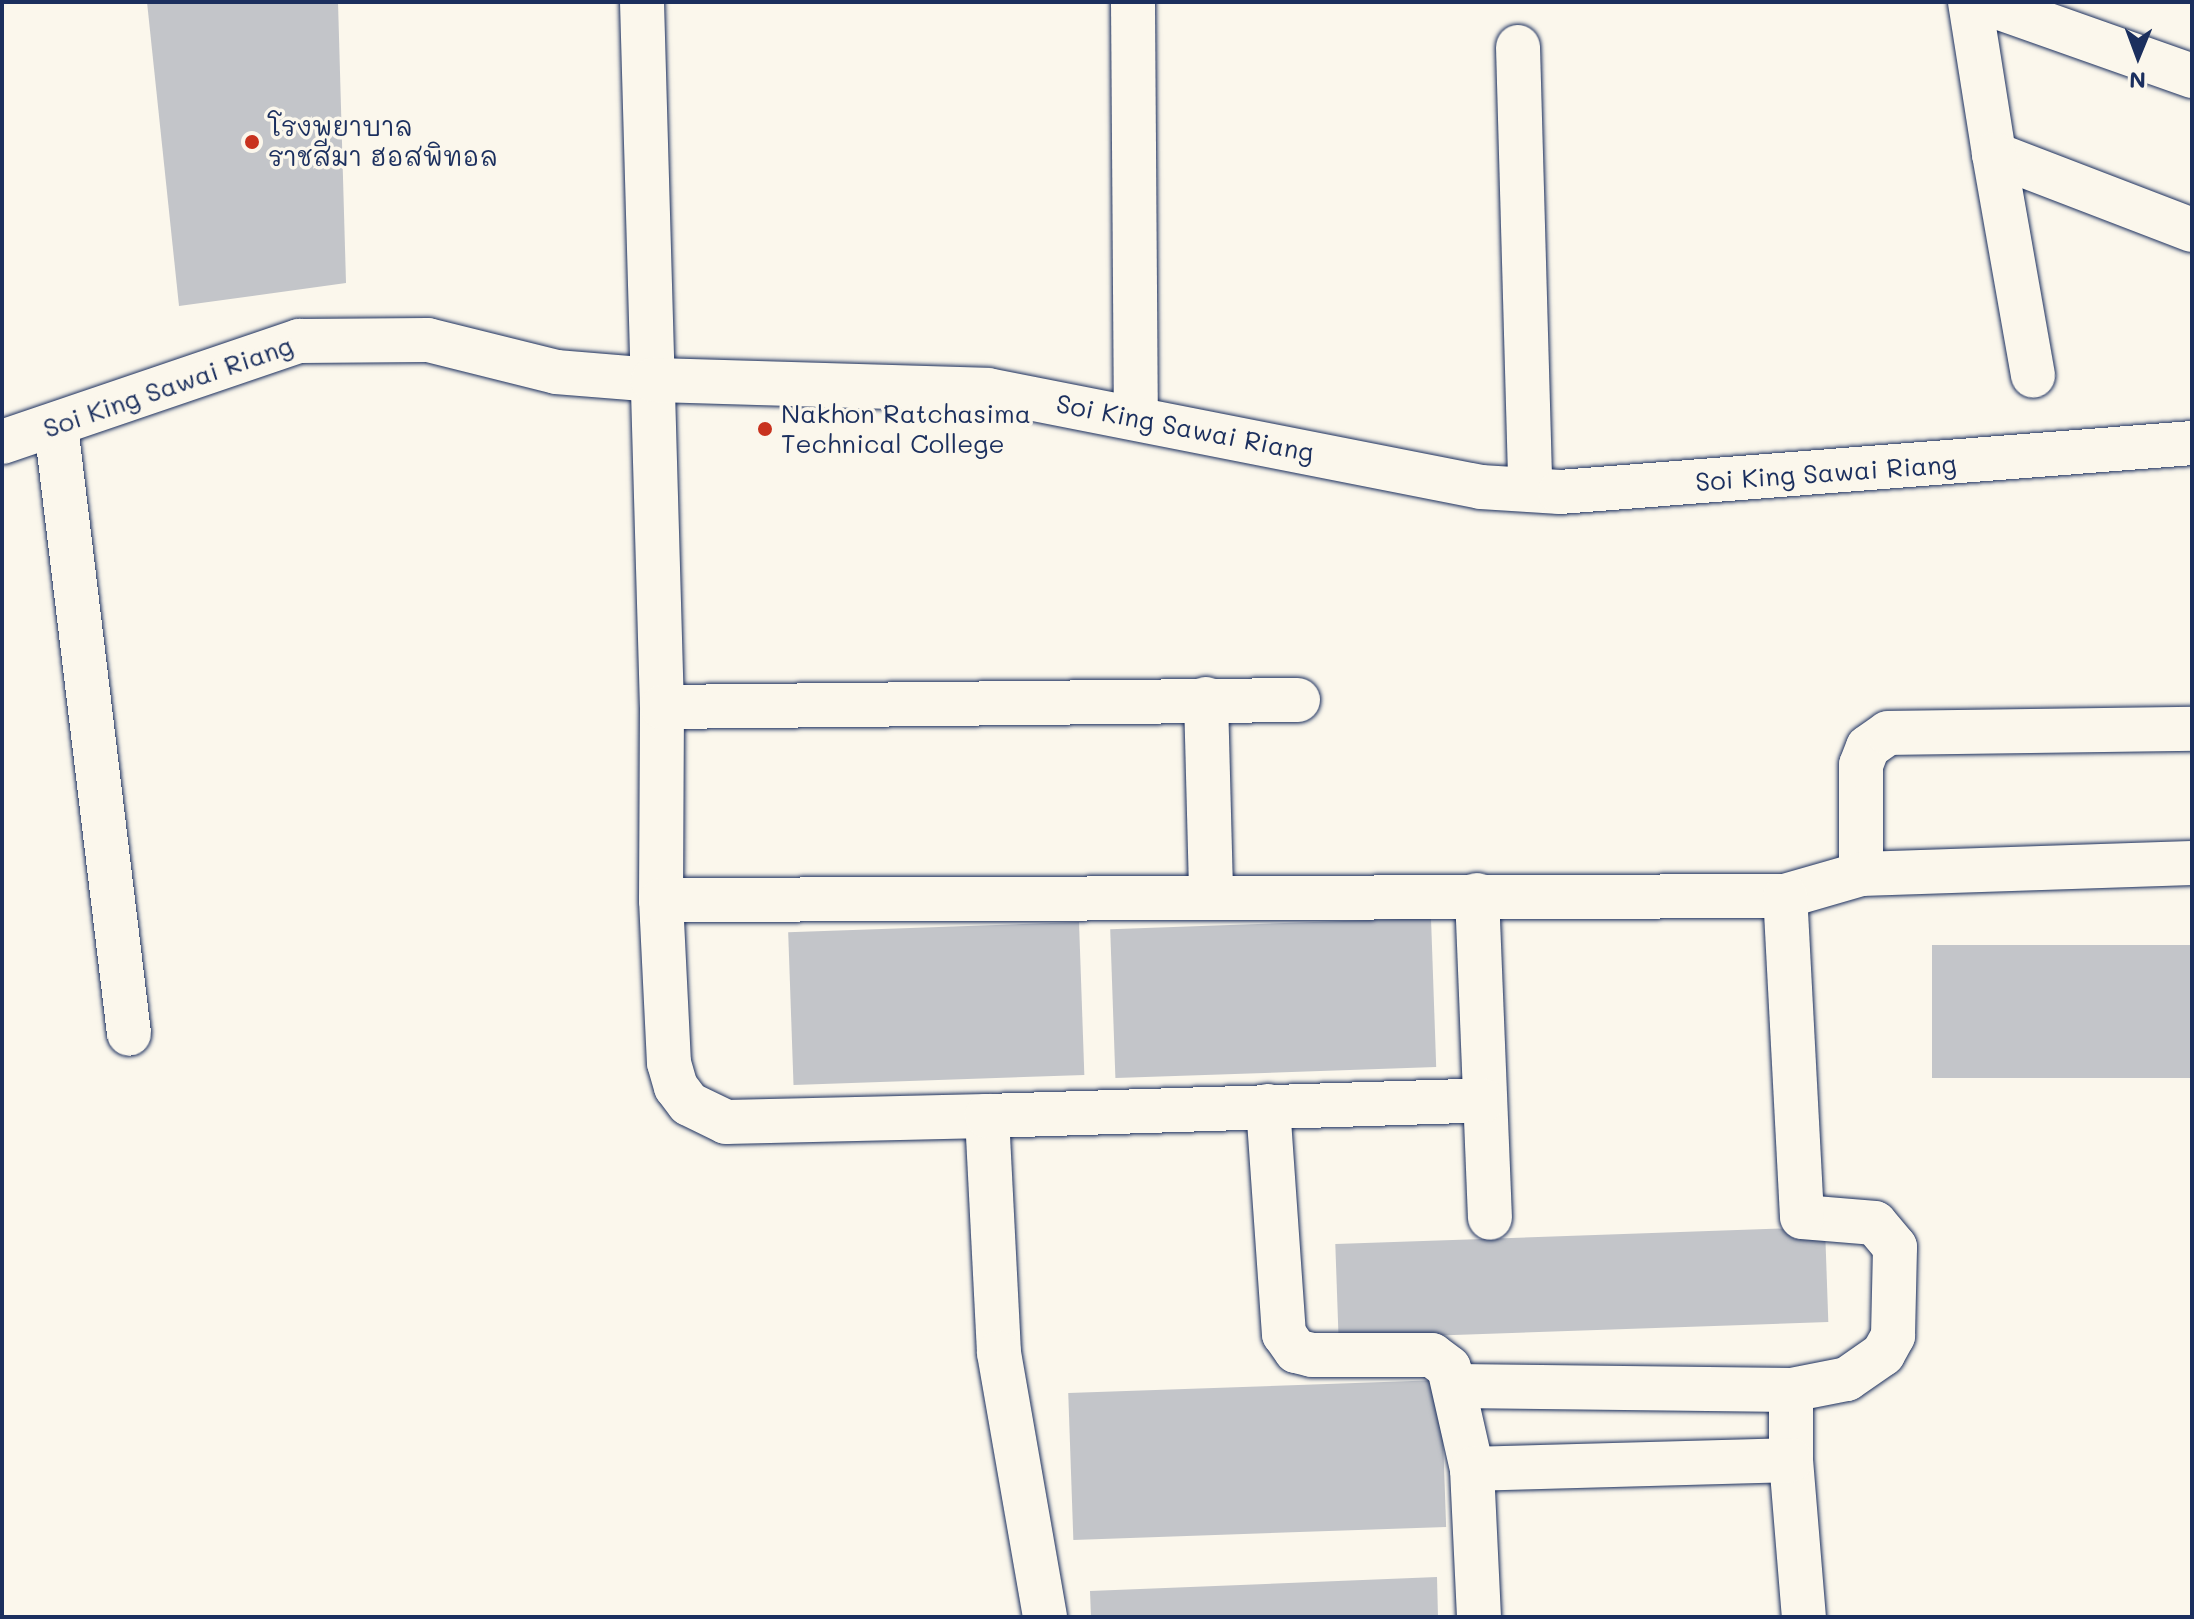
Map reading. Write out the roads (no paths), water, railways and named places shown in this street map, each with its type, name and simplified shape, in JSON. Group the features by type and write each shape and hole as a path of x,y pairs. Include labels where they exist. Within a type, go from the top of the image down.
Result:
{"street":[{"path":"642,2 662,707 661,900 669,1063 676,1087 705,1115 726,1122 1483,1100"},
{"path":"1133,2 1136,417"},
{"path":"1970,2 2033,376"},
{"path":"1983,2 2192,76"},
{"path":"1518,47 1530,490"},
{"path":"1994,154 2192,230"},
{"name":"Soi King Sawai Riang","path":"2,442 299,341 428,340 556,372 653,380 988,390 1481,487 1530,490 1823,474 2192,443"},
{"path":"56,426 129,1034"},
{"path":"1206,699 1211,895"},
{"path":"662,707 1298,700"},
{"path":"1861,874 1861,765 1868,747 1888,733 2192,729"},
{"path":"661,900 1211,895 1785,896 1861,874 2192,863"},
{"path":"1477,895 1490,1218"},
{"path":"1457,1386 1791,1390 1847,1379 1883,1354 1893,1336 1895,1247 1875,1223 1802,1217 1785,896"},
{"path":"1268,1106 1284,1334 1296,1351 1312,1355 1432,1355 1449,1368 1457,1386 1472,1469 1479,1617"},
{"path":"987,1116 999,1353 1045,1617"},
{"path":"1791,1390 1791,1460 1804,1617"},
{"path":"1472,1469 1791,1460"}],"place":[{"name":"โรงพยาบาล ราชสีมา ฮอสพิทอล","path":"252,142"},
{"name":"Nakhon Ratchasima Technical College","path":"765,429"}]}
